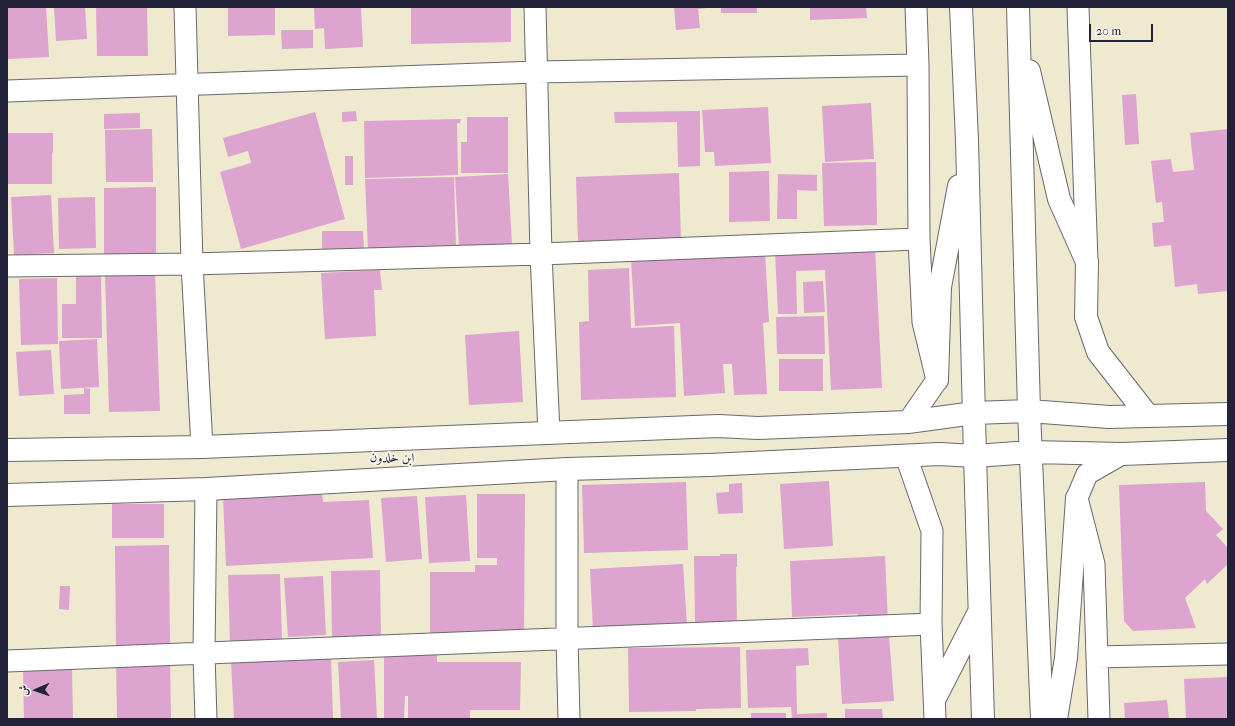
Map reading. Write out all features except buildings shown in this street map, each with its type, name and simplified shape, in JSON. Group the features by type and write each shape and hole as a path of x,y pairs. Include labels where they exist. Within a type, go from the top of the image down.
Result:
{"street":[{"path":"184,7 188,84 192,264 202,447"},
{"path":"535,7 541,254 549,433"},
{"path":"916,7 918,65 919,239 923,322 937,380"},
{"path":"961,7 967,140 983,719"},
{"path":"1078,7 1087,262 1086,317 1098,352 1148,416"},
{"path":"1018,16 1059,199 1087,262"},
{"path":"1018,16 1029,411 1042,719"},
{"path":"7,91 537,72 918,65"},
{"path":"908,422 937,380 940,287 967,140"},
{"path":"7,266 192,264 541,254 919,239"},
{"path":"7,450 202,447 718,426 758,428 908,422 974,413 1029,411 1109,417 1228,414"},
{"path":"7,495 206,489 567,470 939,454 975,456 1031,452 1122,454 1228,450"},
{"path":"1056,719 1066,658 1077,498 1088,474 1122,454"},
{"path":"906,456 932,531 931,624 935,708"},
{"path":"567,470 567,638 569,719"},
{"path":"206,489 204,654 206,719"},
{"path":"1077,498 1094,564 1099,719"},
{"path":"935,708 979,613"},
{"path":"7,661 931,624"},
{"path":"1097,657 1228,654"}],"district":[{"name":"ابن خلدون","path":"392,459"}]}
